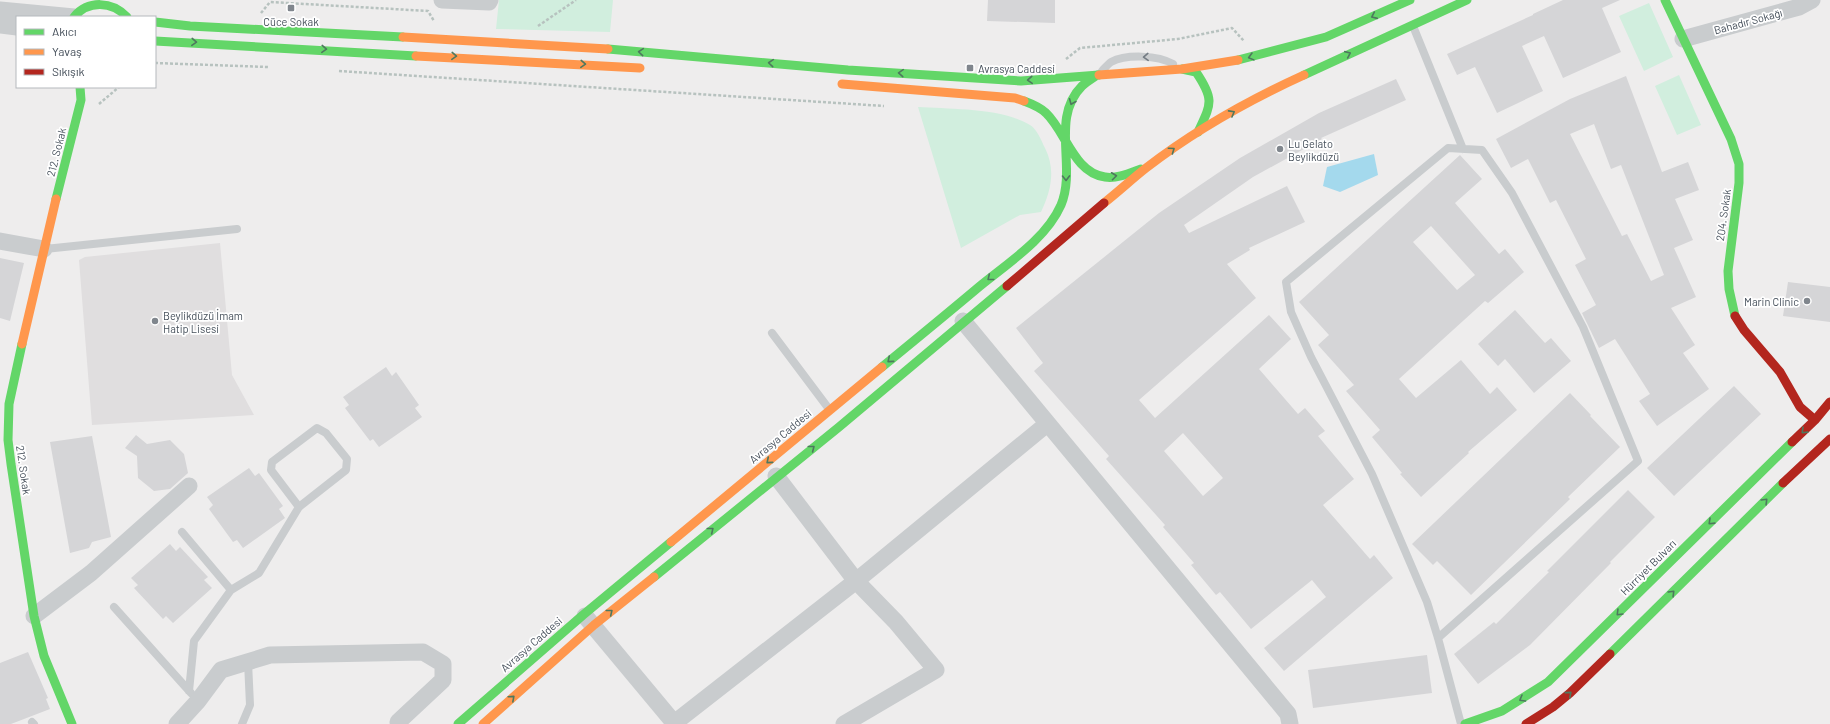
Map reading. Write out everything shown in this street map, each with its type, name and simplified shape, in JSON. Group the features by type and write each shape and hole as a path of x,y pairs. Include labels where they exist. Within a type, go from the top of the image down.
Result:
{"street":[{"path":"75,16 81,8 88,3 97,0 107,1 134,16"},
{"path":"442,0 489,2 490,0"},
{"path":"156,22 190,26 571,46 848,70 1022,81 1182,69 1236,61 1326,37 1410,0"},
{"path":"483,724 589,620 839,427 1146,168 1198,132 1276,88 1331,61 1413,26 1467,0"},
{"name":"204. Sokak","path":"1665,0 1731,139 1739,164 1739,183 1728,271 1729,289 1735,316 1744,330 1780,372 1800,407 1815,420"},
{"name":"Bahadır Sokağı","path":"1683,39 1799,7 1812,0"},
{"path":"0,10 63,16"},
{"path":"0,25 16,27"},
{"path":"156,41 473,57 647,68"},
{"path":"1182,69 1196,72 1203,82 1209,97 1209,109 1198,132"},
{"path":"1066,139 1068,112 1073,97 1082,86 1097,76"},
{"path":"829,83 1015,98 1033,104 1048,115 1066,139 1082,165 1092,173 1104,177 1118,176 1146,168"},
{"path":"80,88 81,100"},
{"path":"81,100 90,88"},
{"name":"212. Sokak","path":"72,724 44,656 34,616 4,440 9,404 44,249 81,100"},
{"name":"Avrasya Caddesi","path":"458,724 589,620 830,410 1037,238 1058,211 1066,188 1066,139"},
{"path":"0,241 44,249"},
{"path":"963,321 1288,714 1290,724"},
{"name":"Hürriyet Bulvarı","path":"1465,724 1502,710 1548,682 1815,420 1830,402"},
{"path":"589,620 674,724 856,581 1047,424"},
{"path":"1526,724 1553,707 1570,693 1781,485 1830,439"},
{"path":"776,476 856,581 896,622 936,670 844,724"},
{"path":"34,616 91,573 189,486"},
{"path":"177,724 194,696 221,670 270,655 423,652 442,664 443,680 398,722"}],"lane":[{"path":"1413,26 1464,149"},
{"path":"1097,76 1110,63 1115,61 1152,56 1166,60 1182,69"},
{"path":"1438,638 1638,461 1583,327 1512,193 1482,150 1448,148 1286,282 1291,312 1311,357 1372,474 1426,602 1438,638 1461,724"},
{"path":"44,249 237,229"},
{"path":"772,333 830,410"},
{"path":"194,696 194,641 230,590 259,573 299,507 346,470 347,459 326,433 317,428 272,462 271,470 299,507"},
{"path":"182,532 230,590"},
{"path":"114,607 194,696"},
{"path":"242,724 250,705 248,662"}],"path":[{"path":"538,27 576,0"},
{"path":"256,19 270,2 428,12 434,22"},
{"path":"1063,61 1080,48 1178,39 1232,28 1249,44"},
{"path":"156,63 271,67"},
{"path":"334,71 872,107 887,106"},
{"path":"96,106 118,88"}],"shaded area":[{"name":"Beylikdüzü İmam Hatip Lisesi","path":"220,243 232,375 254,415 92,425 79,260 85,257"}],"green space":[{"path":"499,0 613,0 610,32 496,29"},
{"path":"1649,3 1673,57 1644,71 1619,16"},
{"path":"1679,75 1701,125 1677,135 1655,86"},
{"path":"918,107 991,112 1019,119 1030,125 1037,132 1050,164 1050,188 1041,212 1020,215 961,248"}],"water":[{"path":"1374,154 1378,175 1340,192 1323,186 1327,167"}],"building":[{"path":"988,0 1055,0 1055,23 987,21"},
{"path":"1563,0 1620,0 1602,8 1621,52 1563,78 1544,36 1522,46 1543,91 1497,113 1475,67 1457,75 1447,54"},
{"path":"1626,76 1662,172 1688,162 1699,190 1675,199 1693,240 1674,248 1696,297 1671,308 1695,345 1683,353 1709,389 1657,426 1639,401 1650,394 1615,339 1599,348 1582,313 1596,305 1575,265 1586,259 1556,200 1550,203 1528,159 1511,168 1496,139 1570,99","holes":["1594,124 1611,169 1621,165 1664,275 1651,281 1627,234 1622,236 1570,134"]},
{"path":"1396,79 1406,100 1321,138 1322,139 1253,177 1184,225 1189,233 1287,186 1305,222 1249,248 1250,250 1227,264 1256,298 1139,400 1155,418 1269,315 1291,339 1259,369 1298,414 1305,408 1325,431 1318,436 1354,479 1323,505 1370,559 1374,555 1393,578 1284,671 1264,648 1326,597 1312,580 1251,629 1220,592 1216,595 1191,565 1194,563 1163,527 1165,525 1106,459 1109,456 1034,371 1043,363 1016,328 1159,213 1240,158 1319,113","holes":["1183,433 1223,478 1203,496 1164,451"]},
{"path":"1460,155 1482,179 1455,203 1499,254 1505,249 1524,272 1488,303 1485,301 1399,379 1416,398 1461,360 1490,394 1497,387 1517,410 1468,452 1469,453 1421,497 1400,474 1402,473 1372,437 1380,430 1346,391 1354,385 1318,345 1329,335 1299,302","holes":["1431,226 1475,275 1457,290 1413,242"]},
{"path":"0,258 24,263 10,321 0,318"},
{"name":"Marin Clinic","path":"1788,282 1830,287 1830,322 1783,316"},
{"path":"1515,310 1545,343 1551,338 1571,361 1534,393 1505,359 1498,366 1478,344"},
{"path":"386,367 392,376 396,372 419,405 415,408 422,417 379,447 373,439 370,441 345,408 349,405 343,397"},
{"path":"1734,386 1761,414 1674,496 1647,468"},
{"path":"1570,393 1620,447 1568,497 1570,499 1471,595 1437,561 1433,565 1412,544"},
{"path":"136,435 147,444 170,440 184,454 188,473 170,489 154,491 138,478 137,456 125,448"},
{"path":"92,436 111,537 92,542 89,548 70,553 50,442"},
{"path":"249,468 255,476 259,473 283,506 279,509 285,518 243,548 237,540 233,542 209,509 213,505 207,497"},
{"path":"1628,490 1655,517 1530,645 1478,684 1454,654 1494,622 1496,624 1549,572 1547,571"},
{"path":"170,544 176,551 180,547 208,577 204,580 212,588 173,623 166,616 163,619 134,588 138,585 131,578"},
{"path":"28,652 48,698 46,699 50,709 11,724 0,724 0,663"},
{"path":"1427,655 1432,693 1313,708 1308,670"}],"traffic: fast":[{"path":"1238,60 1326,37 1410,0"},
{"path":"1304,75 1467,0"},
{"path":"1665,0 1731,139 1739,164 1739,183 1728,271 1729,289 1735,316"},
{"path":"75,16 80,11 93,5 107,5 126,16"},
{"path":"156,22 190,26 403,37"},
{"path":"156,41 416,56"},
{"path":"608,49 848,70 1021,81 1099,75"},
{"path":"1182,69 1196,72 1202,81 1208,96 1208,108 1198,132"},
{"path":"882,367 1025,250 1046,229 1061,205 1065,190 1067,175 1067,113 1073,99 1082,86 1097,75"},
{"path":"56,199 81,100 80,88"},
{"path":"1024,101 1039,107 1046,113 1053,121 1078,160 1094,174 1105,177 1114,177 1141,169"},
{"path":"654,577 839,427 1007,286"},
{"path":"22,344 9,404 8,440 11,464 34,616 44,656 72,724"},
{"path":"1465,724 1502,711 1548,682 1792,442"},
{"path":"1610,654 1783,483"},
{"path":"458,724 583,615 671,542"}],"traffic: slow":[{"path":"403,37 608,49"},
{"path":"416,56 640,68"},
{"path":"1099,75 1182,69 1238,60"},
{"path":"1104,203 1146,168 1183,141 1242,106 1304,75"},
{"path":"842,84 1015,98 1024,101"},
{"path":"22,344 56,199"},
{"path":"671,542 882,367"},
{"path":"483,724 594,625 654,577"}],"traffic: jam":[{"path":"1007,286 1104,203"},
{"path":"1735,316 1744,330 1780,372 1800,407 1815,420"},
{"path":"1792,442 1815,420 1830,402"},
{"path":"1783,483 1830,439"},
{"path":"1526,724 1553,707 1570,693 1610,654"}],"place":[{"name":"Cüce Sokak","path":"291,8"},
{"name":"Avrasya Caddesi","path":"970,68"},
{"name":"Lu Gelato Beylikdüzü","path":"1280,149"},
{"name":"Marin Clinic","path":"1807,301"},
{"name":"Beylikdüzü İmam Hatip Lisesi","path":"155,321"}]}
